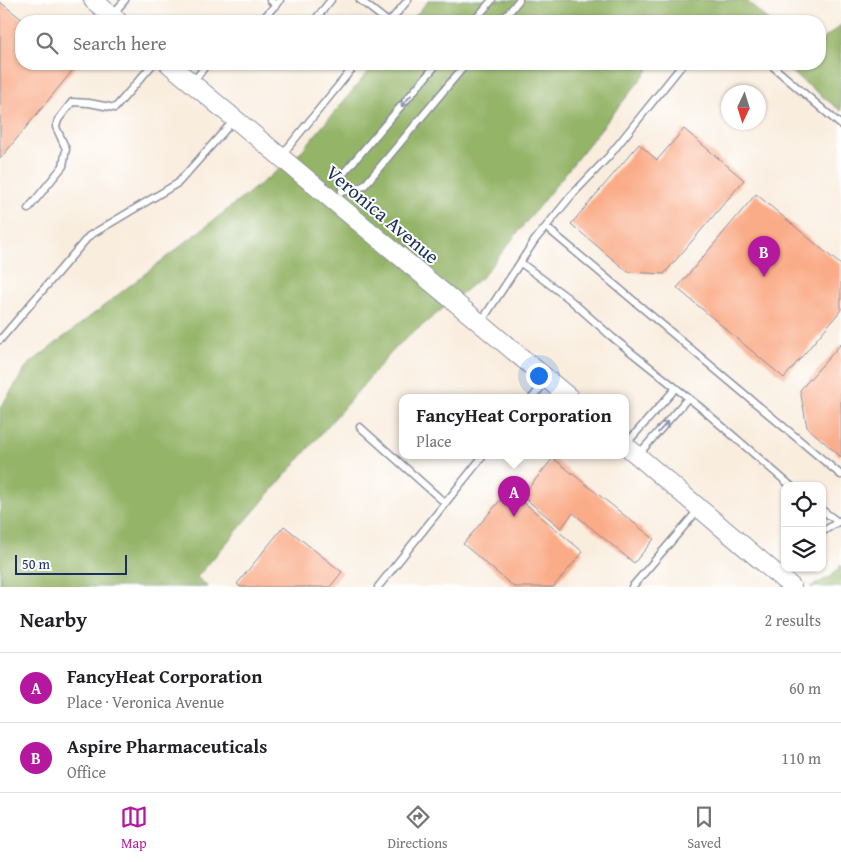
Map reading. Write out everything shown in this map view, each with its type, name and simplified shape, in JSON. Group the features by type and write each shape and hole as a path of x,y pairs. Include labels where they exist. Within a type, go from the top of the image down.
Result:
{"street":[{"path":"93,0 110,15"},
{"name":"Veronica Avenue","path":"176,70 280,157 337,196 480,323 565,394"},
{"path":"629,449 785,577"}],"lane":[{"path":"117,15 125,0"},
{"path":"267,15 278,3 270,0"},
{"path":"319,15 332,0"},
{"path":"360,0 381,15"},
{"path":"394,15 408,0"},
{"path":"479,15 492,0"},
{"path":"507,15 519,0"},
{"path":"28,209 63,166 66,149 56,127 58,120 72,102 115,108 148,70"},
{"path":"192,83 202,70"},
{"path":"280,157 351,70"},
{"path":"337,196 343,174 432,70"},
{"path":"337,196 364,186 461,70"},
{"path":"480,323 546,227 571,196 609,156 678,70"},
{"path":"777,70 841,125"},
{"path":"0,340 89,236 178,183 235,119"},
{"path":"546,227 841,475"},
{"path":"521,263 568,298 612,337 701,408 786,482"},
{"path":"536,394 548,380"},
{"path":"629,449 676,388"},
{"path":"629,449 688,398"},
{"path":"360,427 445,503"},
{"path":"378,587 481,459"},
{"path":"632,587 700,508"},
{"path":"826,513 839,521 826,529"}],"green space":[{"path":"429,0 746,0 762,15 416,15"},
{"path":"841,25 841,111 789,70 826,70 826,37"},
{"path":"370,70 648,70 483,276 397,346 197,577 208,587 0,587 0,408 28,365 300,153"},
{"path":"841,565 841,587 810,587 832,576"}],"building":[{"path":"0,2 16,15 15,70 73,70 0,159"},
{"path":"684,129 744,180 664,274 628,272 571,224 639,144 657,160"},
{"path":"756,194 841,265 841,310 784,378 677,288"},
{"path":"841,344 841,457 807,427 800,390"},
{"path":"552,459 554,459 654,539 634,563 573,513 561,528 522,496"},
{"path":"509,490 583,552 553,587 514,587 463,544"},
{"path":"284,526 342,572 330,587 241,587 237,584"}],"place":[{"name":"Aspire Pharmaceuticals","path":"764,277"},
{"name":"FancyHeat Corporation","path":"514,517"}]}
